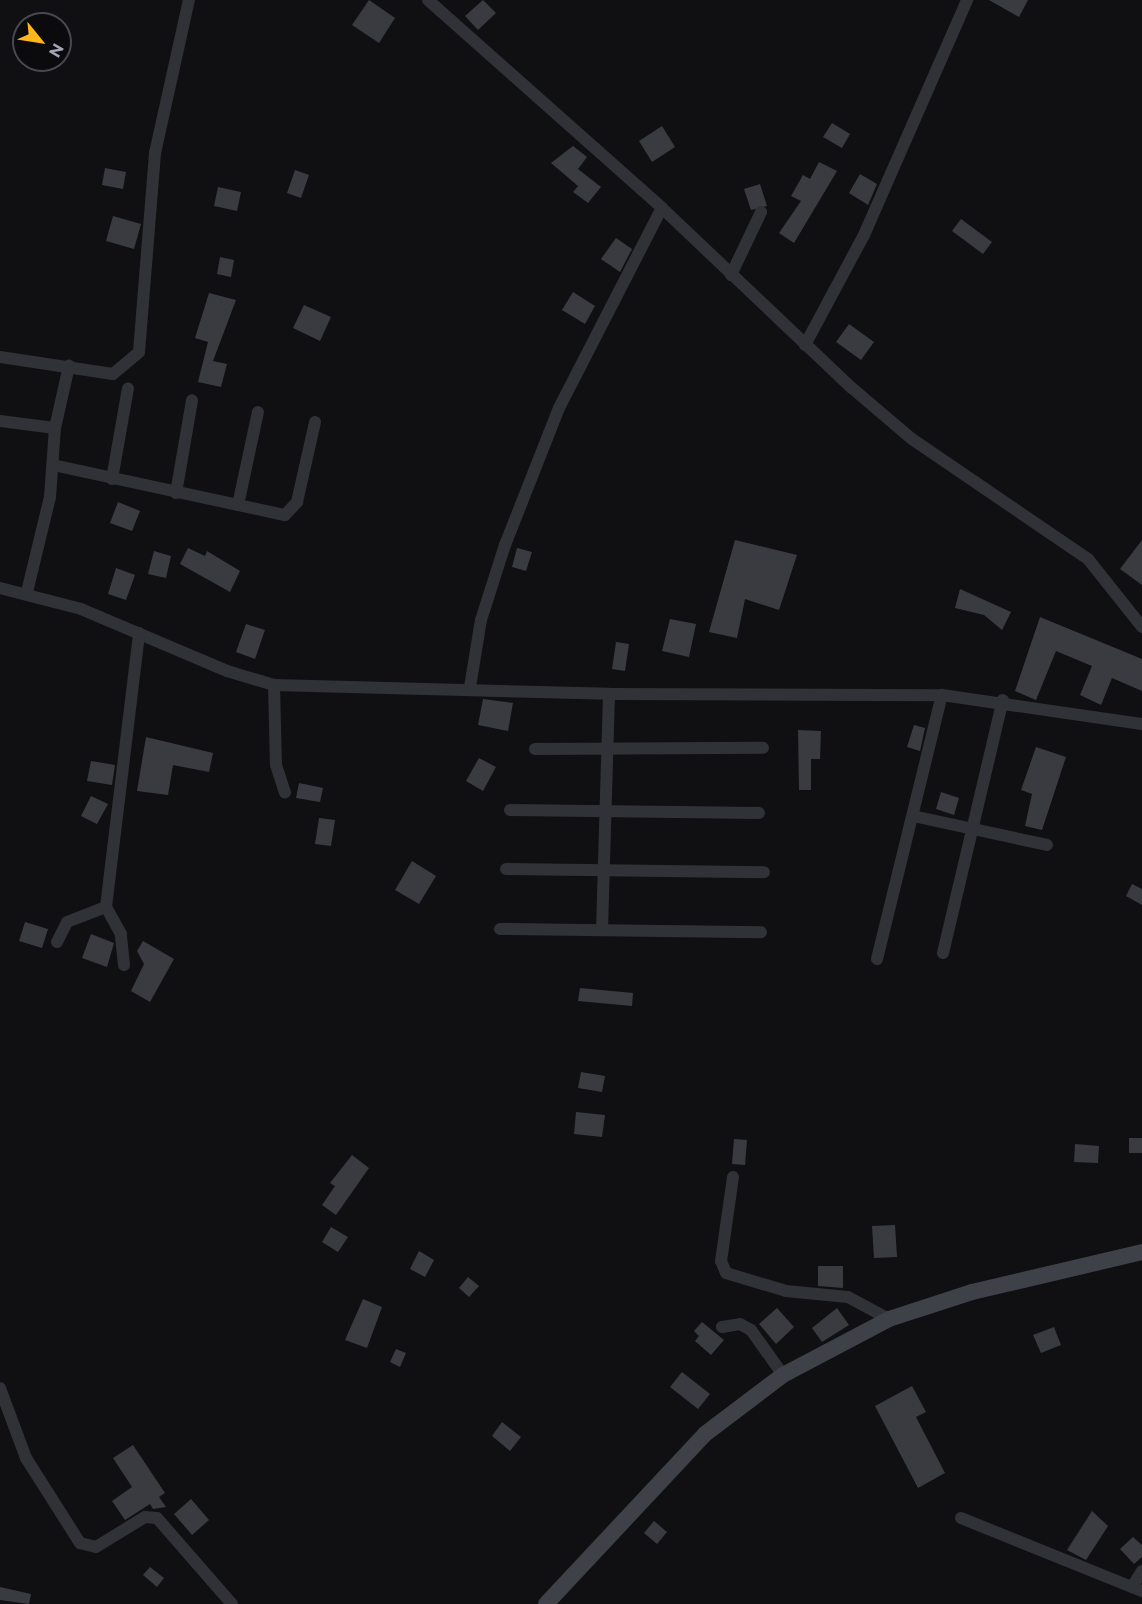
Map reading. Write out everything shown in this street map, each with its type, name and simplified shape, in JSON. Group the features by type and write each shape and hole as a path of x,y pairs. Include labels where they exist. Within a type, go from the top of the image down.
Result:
{"street":[{"path":"0,357 113,374 139,352 155,153 189,0"},
{"path":"428,0 662,208 805,345 912,439 1088,559 1142,627"},
{"path":"805,345 864,235 967,0"},
{"path":"470,687 481,620 505,545 559,408 662,208"},
{"path":"731,275 761,212"},
{"path":"27,592 53,465 55,428 69,366"},
{"path":"112,479 128,388"},
{"path":"176,493 192,400"},
{"path":"238,505 258,412"},
{"path":"0,421 55,428"},
{"path":"53,465 285,515 292,511 315,422"},
{"path":"0,588 27,592 274,685 470,687 609,694 942,695 1003,700 1142,724"},
{"path":"124,965 121,934 106,907 140,633"},
{"path":"274,685 276,765 285,793"},
{"path":"602,930 605,747 609,694"},
{"path":"877,959 942,695"},
{"path":"943,953 1003,700"},
{"path":"535,749 763,748"},
{"path":"510,810 759,813"},
{"path":"913,816 1047,845"},
{"path":"506,869 764,872"},
{"path":"57,942 67,922 106,907"},
{"path":"500,929 761,932"},
{"path":"733,1178 721,1261 726,1273 786,1291 848,1297 889,1319"},
{"path":"546,1604 696,1442 783,1375 889,1319 972,1292 1142,1252"},
{"path":"722,1327 740,1324 751,1330 783,1375"},
{"path":"0,1388 26,1458 80,1543 96,1546 145,1516 157,1518 232,1604"},
{"path":"961,1518 1137,1589 1142,1571"}],"building":[{"path":"369,0 395,18 379,43 352,25"},
{"path":"483,0 496,13 478,30 465,16"},
{"path":"989,0 1028,0 1019,17"},
{"path":"832,123 850,134 842,148 823,137"},
{"path":"662,126 675,147 652,162 639,141"},
{"path":"573,146 587,157 578,169 601,187 588,203 573,192 578,186 551,163"},
{"path":"819,162 837,171 794,243 779,233 801,201 791,196 803,175 810,179"},
{"path":"105,168 126,172 123,189 102,185"},
{"path":"295,170 309,175 301,198 287,193"},
{"path":"860,174 877,184 868,205 849,193"},
{"path":"760,184 767,206 751,210 744,189"},
{"path":"218,187 241,192 237,211 214,206"},
{"path":"113,216 141,224 134,249 106,241"},
{"path":"961,219 992,242 983,254 952,231"},
{"path":"616,238 632,249 620,272 601,259"},
{"path":"220,257 234,260 231,277 217,274"},
{"path":"573,292 595,306 585,324 562,310"},
{"path":"209,293 236,300 213,361 227,364 221,387 198,382 208,342 195,338"},
{"path":"304,305 331,317 320,341 293,328"},
{"path":"849,324 874,342 861,360 836,342"},
{"path":"118,502 140,511 132,531 110,523"},
{"path":"735,540 797,555 779,610 745,599 737,638 709,632"},
{"path":"1142,540 1142,585 1120,569"},
{"path":"188,548 205,556 207,551 240,571 230,592 180,564"},
{"path":"517,548 532,552 526,571 512,567"},
{"path":"154,551 171,556 166,578 148,574"},
{"path":"116,568 135,575 126,600 108,594"},
{"path":"960,589 1011,612 1002,630 984,615 955,608"},
{"path":"1040,617 1142,659 1142,691 1112,678 1101,705 1080,695 1092,666 1056,651 1036,700 1015,691"},
{"path":"670,619 696,624 689,657 662,651"},
{"path":"246,624 265,630 255,659 236,652"},
{"path":"616,642 629,644 625,671 612,669"},
{"path":"483,699 513,703 508,731 478,725"},
{"path":"914,725 925,728 920,751 907,747"},
{"path":"798,730 821,731 820,759 811,759 811,790 799,790"},
{"path":"146,737 213,753 209,772 173,765 168,795 137,791"},
{"path":"1036,747 1066,757 1042,830 1025,826 1032,794 1021,790"},
{"path":"479,758 496,767 483,791 466,781"},
{"path":"91,761 115,765 112,785 87,781"},
{"path":"299,783 323,788 320,802 296,798"},
{"path":"941,792 959,798 954,815 936,809"},
{"path":"91,796 108,804 97,824 81,816"},
{"path":"319,818 335,820 331,846 315,844"},
{"path":"412,861 436,876 419,904 395,890"},
{"path":"1132,884 1142,889 1142,905 1126,896"},
{"path":"25,922 48,929 42,948 19,941"},
{"path":"91,934 114,943 107,967 82,958"},
{"path":"143,941 174,959 150,1002 131,991 144,964 137,951"},
{"path":"580,988 633,993 632,1006 578,1001"},
{"path":"581,1072 605,1076 602,1092 578,1088"},
{"path":"576,1112 605,1115 602,1137 574,1134"},
{"path":"1129,1138 1142,1138 1142,1153 1129,1153"},
{"path":"734,1139 747,1140 745,1165 732,1164"},
{"path":"1075,1144 1099,1146 1098,1163 1074,1162"},
{"path":"352,1155 369,1168 336,1215 322,1205 335,1186 330,1183"},
{"path":"895,1225 897,1257 874,1258 872,1226"},
{"path":"331,1227 348,1237 338,1252 322,1242"},
{"path":"419,1251 434,1260 425,1277 410,1269"},
{"path":"818,1266 843,1266 843,1288 818,1286"},
{"path":"468,1277 479,1286 469,1297 459,1288"},
{"path":"363,1299 382,1307 367,1348 345,1340"},
{"path":"777,1308 794,1327 776,1344 759,1324"},
{"path":"837,1308 849,1325 822,1342 812,1328"},
{"path":"702,1322 724,1340 711,1355 695,1341 699,1336 694,1331"},
{"path":"1054,1327 1061,1345 1041,1353 1033,1335"},
{"path":"396,1349 406,1353 400,1367 390,1362"},
{"path":"682,1372 710,1394 698,1409 670,1387"},
{"path":"912,1386 926,1412 916,1417 945,1473 918,1488 875,1406"},
{"path":"502,1422 521,1437 510,1451 492,1436"},
{"path":"133,1445 165,1493 159,1497 166,1507 153,1509 150,1504 125,1520 112,1501 132,1487 113,1458"},
{"path":"191,1499 209,1520 192,1535 174,1514"},
{"path":"1092,1511 1108,1526 1086,1560 1067,1550"},
{"path":"654,1521 667,1532 657,1544 644,1533"},
{"path":"1133,1537 1142,1545 1142,1557 1134,1564 1120,1549"},
{"path":"150,1567 164,1578 157,1587 143,1575"},
{"path":"0,1587 31,1594 29,1604 0,1600"}]}
